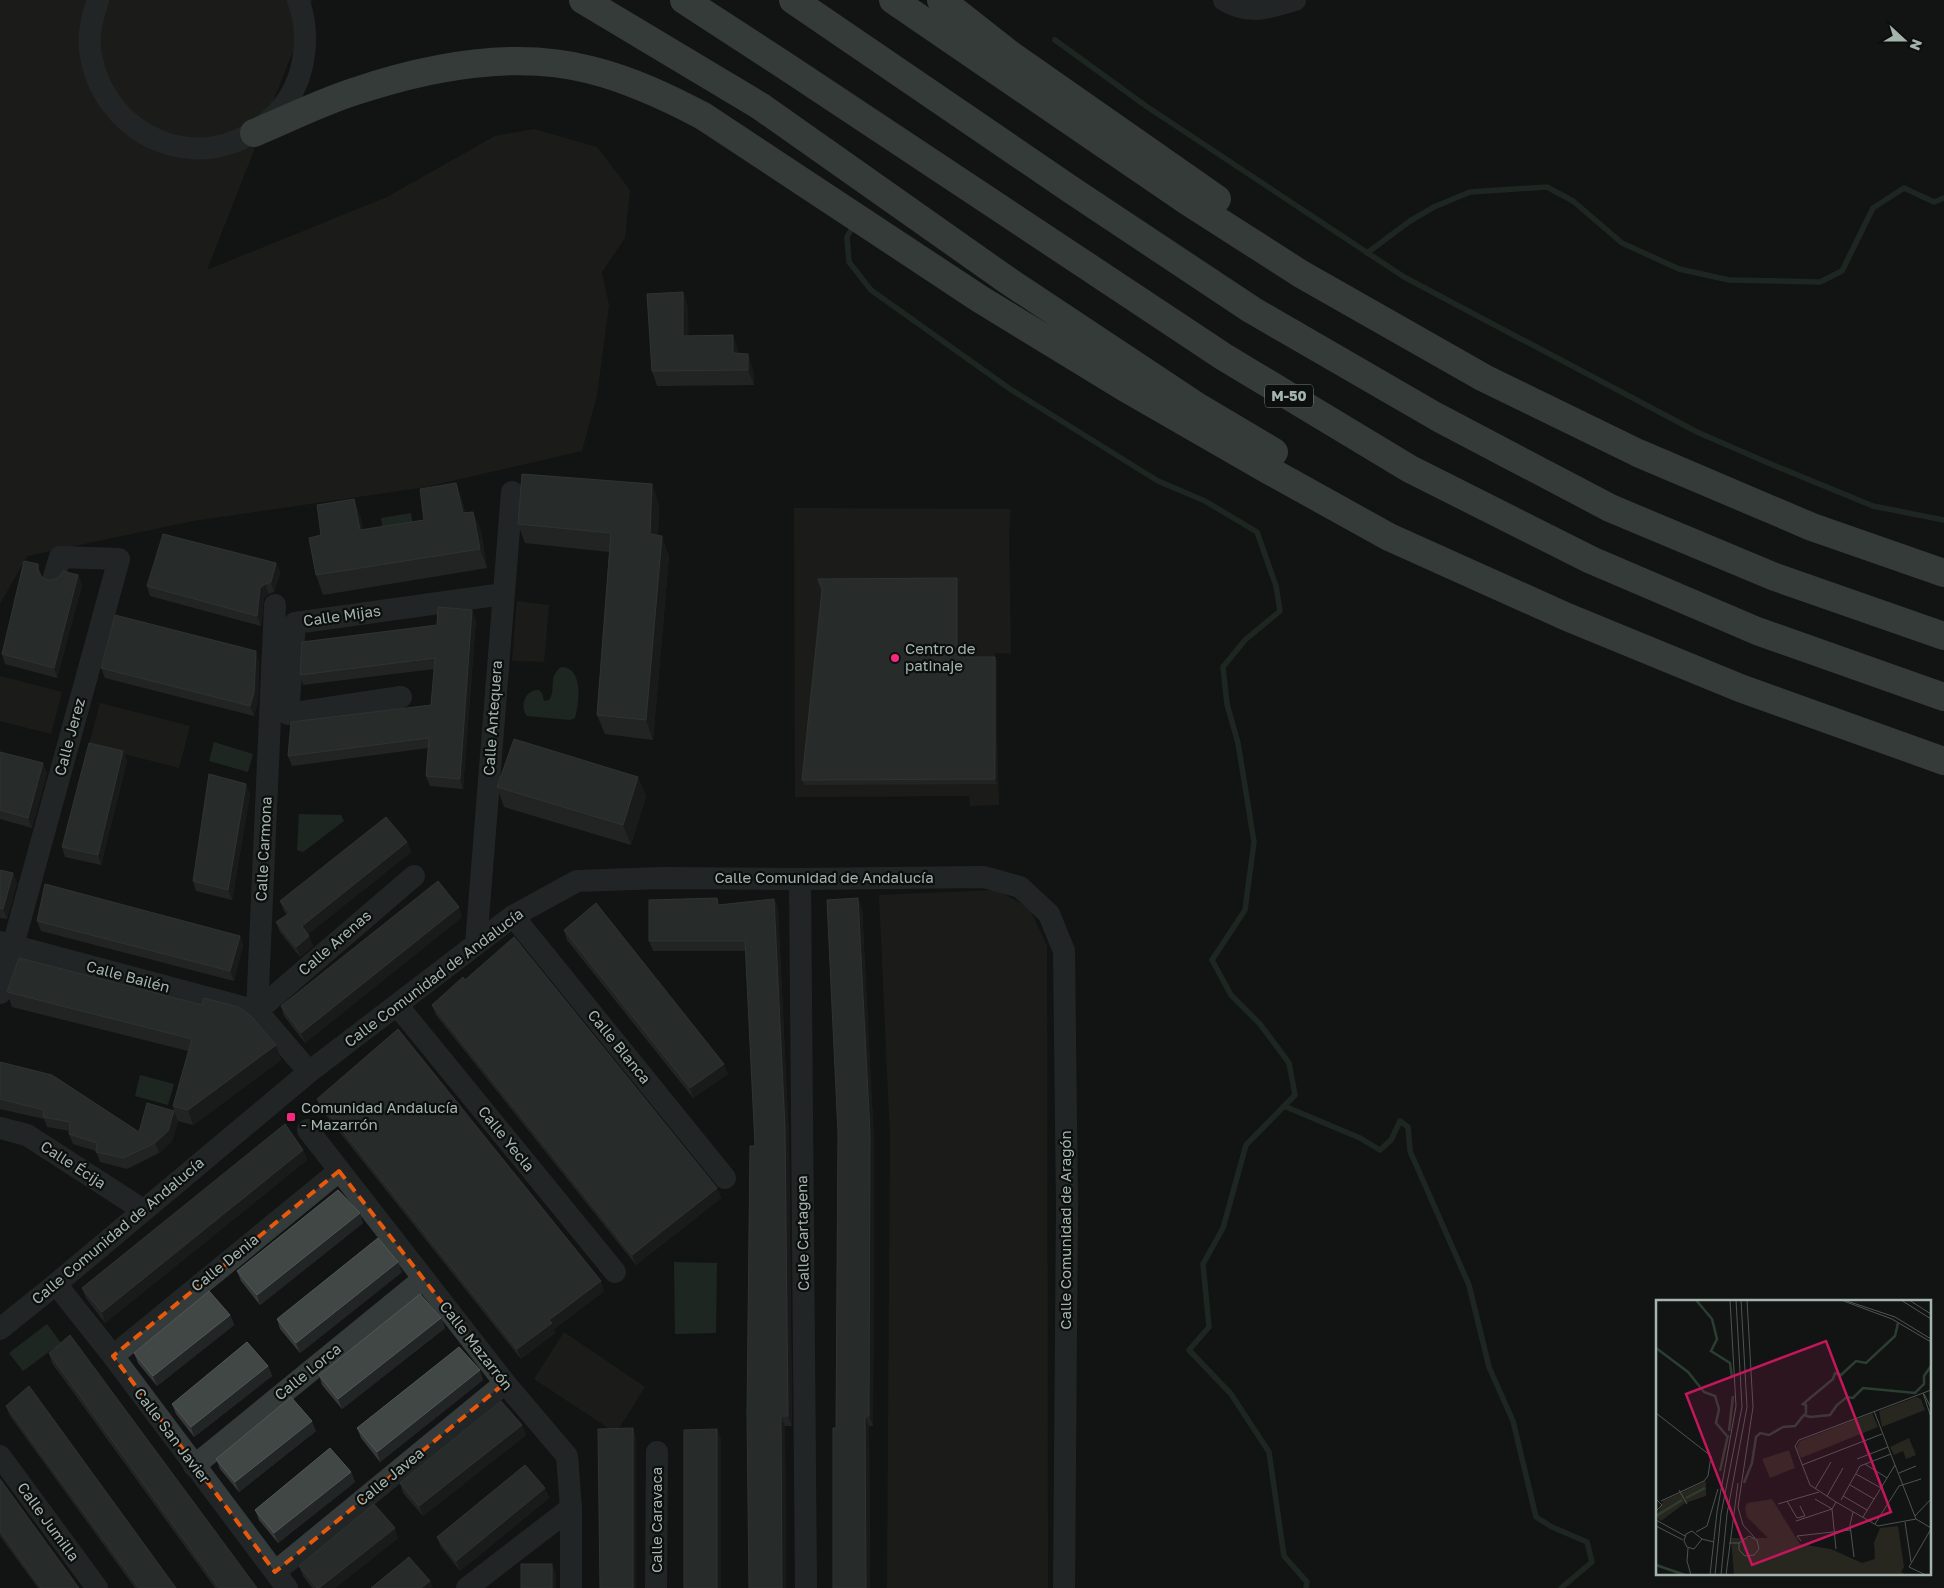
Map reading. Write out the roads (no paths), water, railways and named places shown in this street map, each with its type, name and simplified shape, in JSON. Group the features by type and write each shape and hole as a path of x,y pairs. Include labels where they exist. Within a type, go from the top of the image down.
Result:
{"highway":[{"path":"583,0 760,106 1007,280 1195,405 1388,520 1567,616"},
{"name":"M-50","path":"684,0 787,66 1224,357 1410,469 1608,568 1757,631 1944,697"},
{"path":"793,0 1070,189 1252,310 1437,417 1610,508 1775,577 1944,636"},
{"path":"892,0 1187,201 1301,274 1484,378 1638,453 1812,526 1944,573"},
{"path":"941,0 1019,60 1448,357"},
{"path":"254,133 355,91 437,68 510,62 549,63 589,69 627,80 664,95 703,116 980,299 1124,387 1389,537 1567,616 1740,688 1944,761"}],"street":[{"path":"98,0 91,24 90,54 98,84 115,110 138,131 165,144 196,149 226,145 254,133 278,114 297,84 306,51 304,16 298,0"},
{"path":"1224,0 1236,7 1264,10 1295,0"},
{"name":"Calle Antequera","path":"476,944 512,492"},
{"name":"Calle Jerez","path":"0,993 7,944 119,559 60,557 54,577"},
{"name":"Calle Mijas","path":"401,697 288,714 294,623 503,594"},
{"name":"Calle Carmona","path":"257,1011 275,605"},
{"name":"Calle Arenas","path":"257,1011 414,876"},
{"name":"Calle Comunidad de Andalucía","path":"0,1329 309,1072 513,916 577,881 661,878 984,877 1020,887"},
{"name":"Calle Cartagena","path":"800,879 806,1588"},
{"name":"Calle Comunidad de Aragón","path":"1020,887 1049,914 1064,951 1066,1206 1064,1588"},
{"name":"Calle Blanca","path":"513,916 725,1178"},
{"name":"Calle Bailén","path":"7,944 257,1011"},
{"name":"Calle Yecla","path":"397,1005 615,1272"},
{"path":"257,1011 309,1072"},
{"name":"Calle Écija","path":"0,1128 27,1134 143,1210"},
{"name":"Calle Mazarrón","path":"308,1130 505,1383 567,1456 571,1508 571,1588"},
{"name":"Calle Denia","path":"113,1356 339,1171"},
{"name":"Calle Lorca","path":"194,1466 423,1279"},
{"name":"Calle San Javier","path":"56,1284 113,1356 281,1580"},
{"name":"Calle Javea","path":"281,1580 505,1383"},
{"name":"Calle Caravaca","path":"656,1588 657,1452"},
{"name":"Calle Jumilla","path":"0,1456 97,1588"},
{"path":"467,1588 571,1508"}],"waterway":[{"path":"1055,40 1146,106 1404,277 1697,432 1873,506 1944,520"},
{"path":"1367,253 1410,221 1434,207 1470,192 1547,187 1573,201 1622,243 1679,269 1729,280 1820,282 1842,271 1873,208 1904,188 1934,202 1944,198"},
{"path":"851,230 847,237 849,262 871,290 1010,389 1158,481 1205,501 1257,532 1276,586 1280,611 1245,640 1223,667 1227,704 1238,743 1254,842 1245,910 1212,960 1231,995 1260,1024 1289,1063 1295,1095 1246,1145 1223,1228 1203,1264 1209,1327 1189,1350 1231,1394 1269,1452 1284,1556 1307,1582 1306,1588"},
{"path":"1284,1106 1360,1138 1380,1150 1391,1140 1400,1121 1408,1127 1410,1151 1469,1285 1489,1367 1513,1421 1536,1517 1552,1527 1587,1542 1592,1562 1561,1588"}],"place":[{"name":"Centro de patinaje","path":"895,658"},
{"name":"Comunidad Andalucía - Mazarrón","path":"291,1117"}]}
